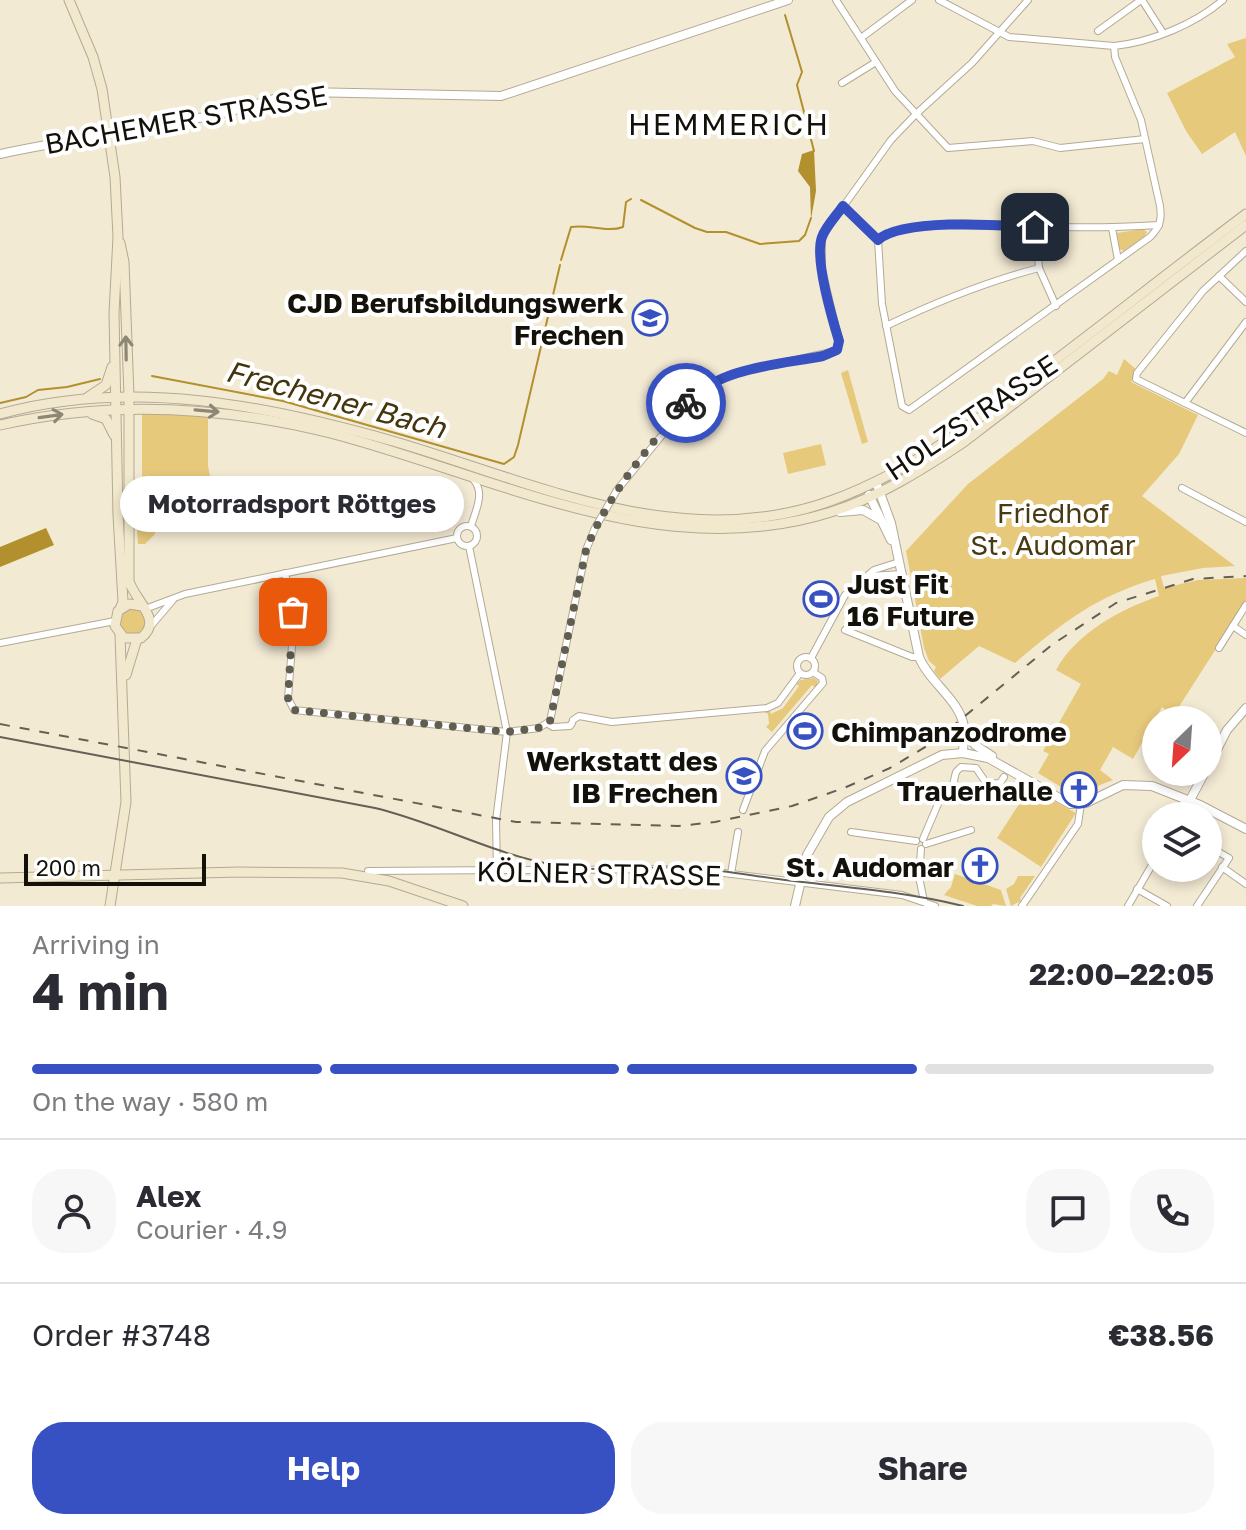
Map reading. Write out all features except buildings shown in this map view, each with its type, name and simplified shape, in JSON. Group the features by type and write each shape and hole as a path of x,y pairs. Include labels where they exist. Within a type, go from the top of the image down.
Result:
{"main road":[{"path":"69,0 93,57 110,132 118,237 124,262 129,396 128,562 132,591 150,616 150,627 145,635 137,639 120,635"},
{"name":"HOLZSTRASSE","path":"878,487 970,425 1246,214"},
{"name":"HOLZSTRASSE","path":"0,425 129,408 211,411 330,433 624,521 693,529 791,522 831,512 867,492 927,467 964,442 1246,225"},
{"path":"110,906 126,802 120,635 115,621 123,594 119,563 116,443 115,269 118,237"},
{"path":"87,398 106,385 115,360"},
{"name":"HOLZSTRASSE","path":"0,414 87,398 116,396 224,402 298,416 574,498 658,517 738,519 792,512 867,492"},
{"path":"85,412 106,419 113,429 116,443"},
{"path":"120,609 129,604 144,607"},
{"path":"123,686 137,639"},
{"name":"KÖLNER STRASSE","path":"0,878 240,872 342,873 389,881 463,906"}],"street":[{"name":"BACHEMER STRASSE","path":"0,154 229,112 304,92 501,96 788,0"},
{"path":"836,0 895,91 951,149 1033,141 1060,148 1145,139"},
{"path":"861,38 912,0"},
{"path":"939,0 1009,37 1114,46 1131,44 1200,18 1223,0"},
{"path":"285,573 294,619 288,698 294,710 507,732 539,728 550,720 586,550 617,490 700,389 731,374 823,356 837,350 839,341 820,248 822,236 882,152 916,114 1001,33 1028,0"},
{"path":"1098,31 1141,0 1163,33"},
{"path":"1109,31 1112,23"},
{"path":"843,206 878,240 882,304 902,406 906,410 912,409 1150,237 1159,225 1162,218 1160,206 1139,113 1115,57 1114,46"},
{"path":"842,83 876,62"},
{"path":"878,240 893,231 956,224 1112,228 1159,225"},
{"path":"1035,227 1039,268 1056,306"},
{"path":"1112,228 1118,260"},
{"path":"1246,251 1177,321 1137,373 1136,379 1246,433"},
{"path":"886,326 937,301 994,280 1039,268"},
{"path":"1219,276 1246,302"},
{"path":"1185,403 1246,322"},
{"path":"467,474 476,482 480,495 471,526"},
{"path":"480,495 491,486 502,485"},
{"path":"878,487 902,574 919,657 924,669 955,707 964,729 979,749 1064,802 1081,804 1115,787 1131,783 1152,786 1190,800 1246,829"},
{"path":"1182,488 1246,522"},
{"path":"867,492 895,547"},
{"name":"HOLZSTRASSE","path":"831,512 863,510 881,520"},
{"path":"457,538 460,529 471,526"},
{"path":"457,538 463,545 469,546 475,542 478,536 471,526"},
{"path":"144,607 285,573 457,538"},
{"path":"469,546 507,732 496,821 497,872"},
{"path":"811,658 845,595 874,570 899,562"},
{"path":"869,576 902,574"},
{"path":"150,627 176,598"},
{"path":"1219,648 1246,605"},
{"path":"0,643 115,621"},
{"path":"1233,626 1246,635"},
{"path":"845,630 919,657"},
{"path":"811,658 802,657 797,668 805,675 813,672"},
{"path":"811,658 813,672"},
{"path":"743,810 765,751 823,683 822,678 813,672"},
{"path":"550,720 570,726 579,716 612,722 767,708 778,703 800,673"},
{"path":"1222,740 1246,708"},
{"path":"963,753 964,729"},
{"path":"795,906 812,844 837,809 942,755 963,753 988,758 1011,770"},
{"path":"924,901 919,877 921,843 939,801 952,789 956,772 961,767 976,768 987,784 1000,783 1004,777"},
{"path":"1190,800 1198,786"},
{"path":"1022,906 1078,824 1081,804"},
{"path":"851,832 921,843 971,830"},
{"path":"731,874 738,832"},
{"path":"1222,854 1229,858 1222,867 1246,884"},
{"name":"KÖLNER STRASSE","path":"368,871 691,869 902,895 935,906"},
{"path":"1128,906 1142,881"},
{"path":"1197,906 1212,882"},
{"path":"1137,889 1167,906"}],"green space":[{"path":"1246,38 1246,156 1235,132 1202,154 1186,131 1167,93 1235,57 1227,44"},
{"path":"1143,229 1147,232 1145,236 1124,251 1119,249 1117,233"},
{"name":"Friedhof St. Audomar","path":"1124,359 1138,371 1131,382 1198,415 1179,454 1142,496 1235,566 1161,576 1164,588 1198,580 1246,578 1246,602 1179,706 1142,706 1142,743 1133,759 1113,747 1100,770 1113,780 1079,798 1038,773 1049,754 1043,751 1081,684 1056,670 1087,634 1130,608 1159,596 1155,579 1115,594 1080,613 1015,663 979,646 940,679 924,648 906,551 968,484 1103,379 1109,371 1117,375"},
{"path":"848,370 868,442 862,444 841,373"},
{"path":"142,411 208,416 208,466 212,486 154,491 155,534 145,544 138,544 136,515 142,485"},
{"path":"821,444 826,465 788,474 783,453"},
{"path":"133,608 143,612 147,622 143,632 133,636 123,632 119,622 123,612"},
{"path":"814,678 818,681 816,688 812,685 772,732 766,727 769,724 768,714 764,712 770,711 771,714 783,708 799,686 796,684"},
{"path":"1033,790 1076,813 1041,867 997,838 1027,792"},
{"path":"955,874 1001,890 1006,906 977,906 944,895 951,887"},
{"path":"1018,876 1035,876 1021,901 1011,906 1006,889 1014,884"}],"shaded area":[{"path":"814,150 816,191 811,219 810,187 798,171 802,154"},
{"path":"46,528 54,545 0,567 0,547"}],"waterway":[{"path":"785,15 802,72 797,85 814,151"},
{"path":"561,260 571,227 623,227 626,202 631,199"},
{"path":"641,200 695,228 707,232 726,232 760,244 799,241 805,235 811,218"},
{"name":"Frechener Bach","path":"152,376 283,401 504,464 514,457 518,445 560,265"},
{"name":"Frechener Bach","path":"0,403 26,397 38,390 100,379"}],"tram line":[{"path":"0,737 375,808 513,855 560,866 707,869 883,891 963,906"}],"railway":[{"path":"0,724 516,822 678,826 715,822 792,806 890,768 932,743 1053,644 1116,603 1193,579 1246,576"}],"way so far":[{"path":"293,612 288,703 294,710 507,732 544,727 550,721 586,550 595,528 617,490 686,403"}],"place":[{"name":"CJD Berufsbildungswerk Frechen","path":"650,318"},
{"name":"Just Fit 16 Future","path":"821,599"},
{"name":"Motorradsport Röttges","path":"293,612"},
{"name":"Chimpanzodrome","path":"805,731"},
{"name":"Werkstatt des IB Frechen","path":"744,776"},
{"name":"Trauerhalle","path":"1079,790"},
{"name":"St. Audomar","path":"980,866"}],"district":[{"name":"HEMMERICH","path":"729,124"}],"route":[{"path":"686,403 700,389 731,374 823,356 837,350 839,341 822,270 820,248 822,236 843,206 878,240 893,231 956,224 1035,227"}]}
